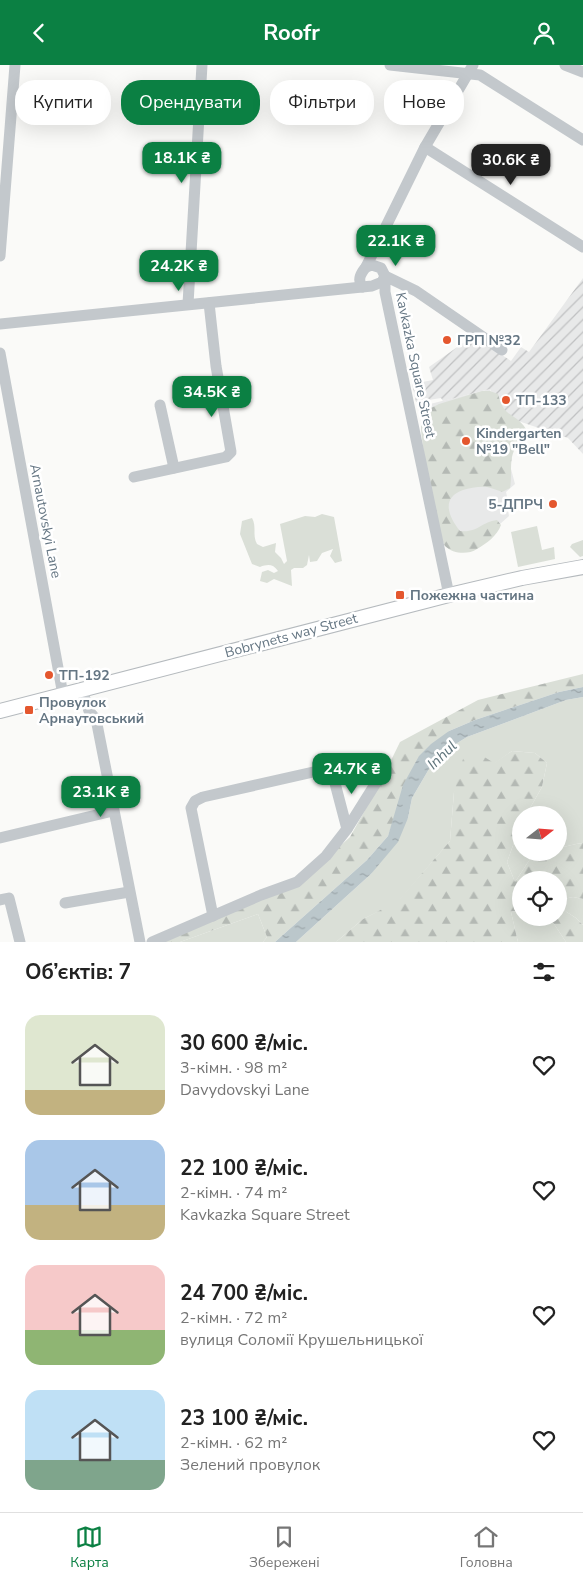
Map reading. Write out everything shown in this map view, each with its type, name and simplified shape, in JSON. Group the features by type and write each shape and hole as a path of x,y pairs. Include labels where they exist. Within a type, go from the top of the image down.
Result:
{"main road":[{"name":"Bobrynets way Street","path":"0,711 449,595 522,578 583,567"}],"street":[{"path":"0,256 15,65"},
{"path":"188,304 202,65"},
{"path":"390,65 471,69 583,140"},
{"path":"565,65 583,72"},
{"path":"362,287 360,277 425,147 471,69"},
{"path":"425,147 583,247"},
{"path":"0,324 362,287 380,289 385,276 381,268 377,266 366,267"},
{"name":"Kavkazka Square Street","path":"385,276 416,291 502,351"},
{"name":"Kavkazka Square Street","path":"380,289 449,595"},
{"path":"134,477 226,457 231,452 216,366 209,303"},
{"name":"Arnautovskyi Lane","path":"0,353 63,695"},
{"path":"160,405 174,468"},
{"path":"82,690 89,711 96,719 140,942"},
{"path":"152,942 297,882 326,856 347,829 385,765"},
{"path":"213,916 191,808 195,801 203,797 331,768 347,829"},
{"path":"0,838 113,811"},
{"path":"65,903 129,891"},
{"path":"5,899 20,942"}],"shaded area":[{"path":"583,278 583,454 568,438 504,416 490,389 443,401 441,398 416,402 412,384 433,380 429,367 473,336 511,361 521,347 529,352"},
{"name":"Kindergarten №19 \"Bell\"","path":"490,389 515,484 506,492 510,510 508,511 509,516 482,540 451,547 422,406"}],"green space":[{"name":"Kindergarten №19 \"Bell\"","path":"482,391 498,394 503,408 526,429 523,439 516,447 511,461 510,488 502,492 487,487 475,487 456,493 449,503 450,514 460,531 475,529 497,520 501,525 494,536 484,544 473,551 461,553 448,549 442,539 427,468 421,424 425,411 439,404"},
{"path":"322,514 334,517 342,561 335,563 330,556 333,549 322,553 317,561 310,562 309,555 307,565 303,568 291,570 292,586 274,579 267,583 260,581 262,572 268,570 274,573 278,571 270,565 260,567 252,564 240,534 242,521 252,518 257,544 263,547 276,543 275,552 284,564 287,561 280,524 305,516 315,517"},
{"path":"537,526 542,550 554,547 555,559 518,567 511,532"},
{"path":"583,540 583,556 580,557 570,547 572,544"},
{"path":"583,674 583,687 559,692 475,720 449,731 394,819 388,836 367,860 275,942 263,942 267,937 258,914 180,942 148,942 298,885 350,837 400,742 478,700"},
{"path":"583,697 583,843 568,846 568,806 531,806 542,787 547,763 535,753 512,751 454,792 450,841 398,902 363,919 336,942 296,942 371,874 408,818 412,798 429,769 449,748 467,737 566,700"},
{"path":"512,751 535,753 547,763 542,787 531,806 512,806 512,848 507,862 512,874 512,926 514,926 518,942 336,942 363,919 398,901 450,841 454,792 463,759 478,753 494,763"},
{"path":"583,843 583,899 573,897 567,898 567,871 522,871 529,861 568,861 568,846"},
{"path":"512,848 512,861 529,861 522,871 512,871 512,874 507,862"},
{"path":"573,897 583,899 583,925 567,912 567,898"},
{"path":"567,912 583,925 583,942 566,942 555,926 567,926"},
{"path":"258,914 267,937 263,942 180,942"},
{"path":"514,926 555,926 566,942 518,942"}],"water":[{"name":"Inhul","path":"583,687 583,697 566,700 467,737 449,748 429,769 412,798 408,818 398,842 371,874 296,942 275,942 367,860 388,836 403,785 419,756 431,744 449,731 475,720 559,692"}],"place":[{"name":"ГРП №32","path":"447,340"},
{"name":"ТП-133","path":"506,400"},
{"name":"Kindergarten №19 \"Bell\"","path":"466,441"},
{"name":"5-ДПРЧ","path":"553,504"},
{"name":"Пожежна частина","path":"400,595"},
{"name":"ТП-192","path":"49,675"},
{"name":"Провулок Арнаутовський","path":"29,710"}]}
